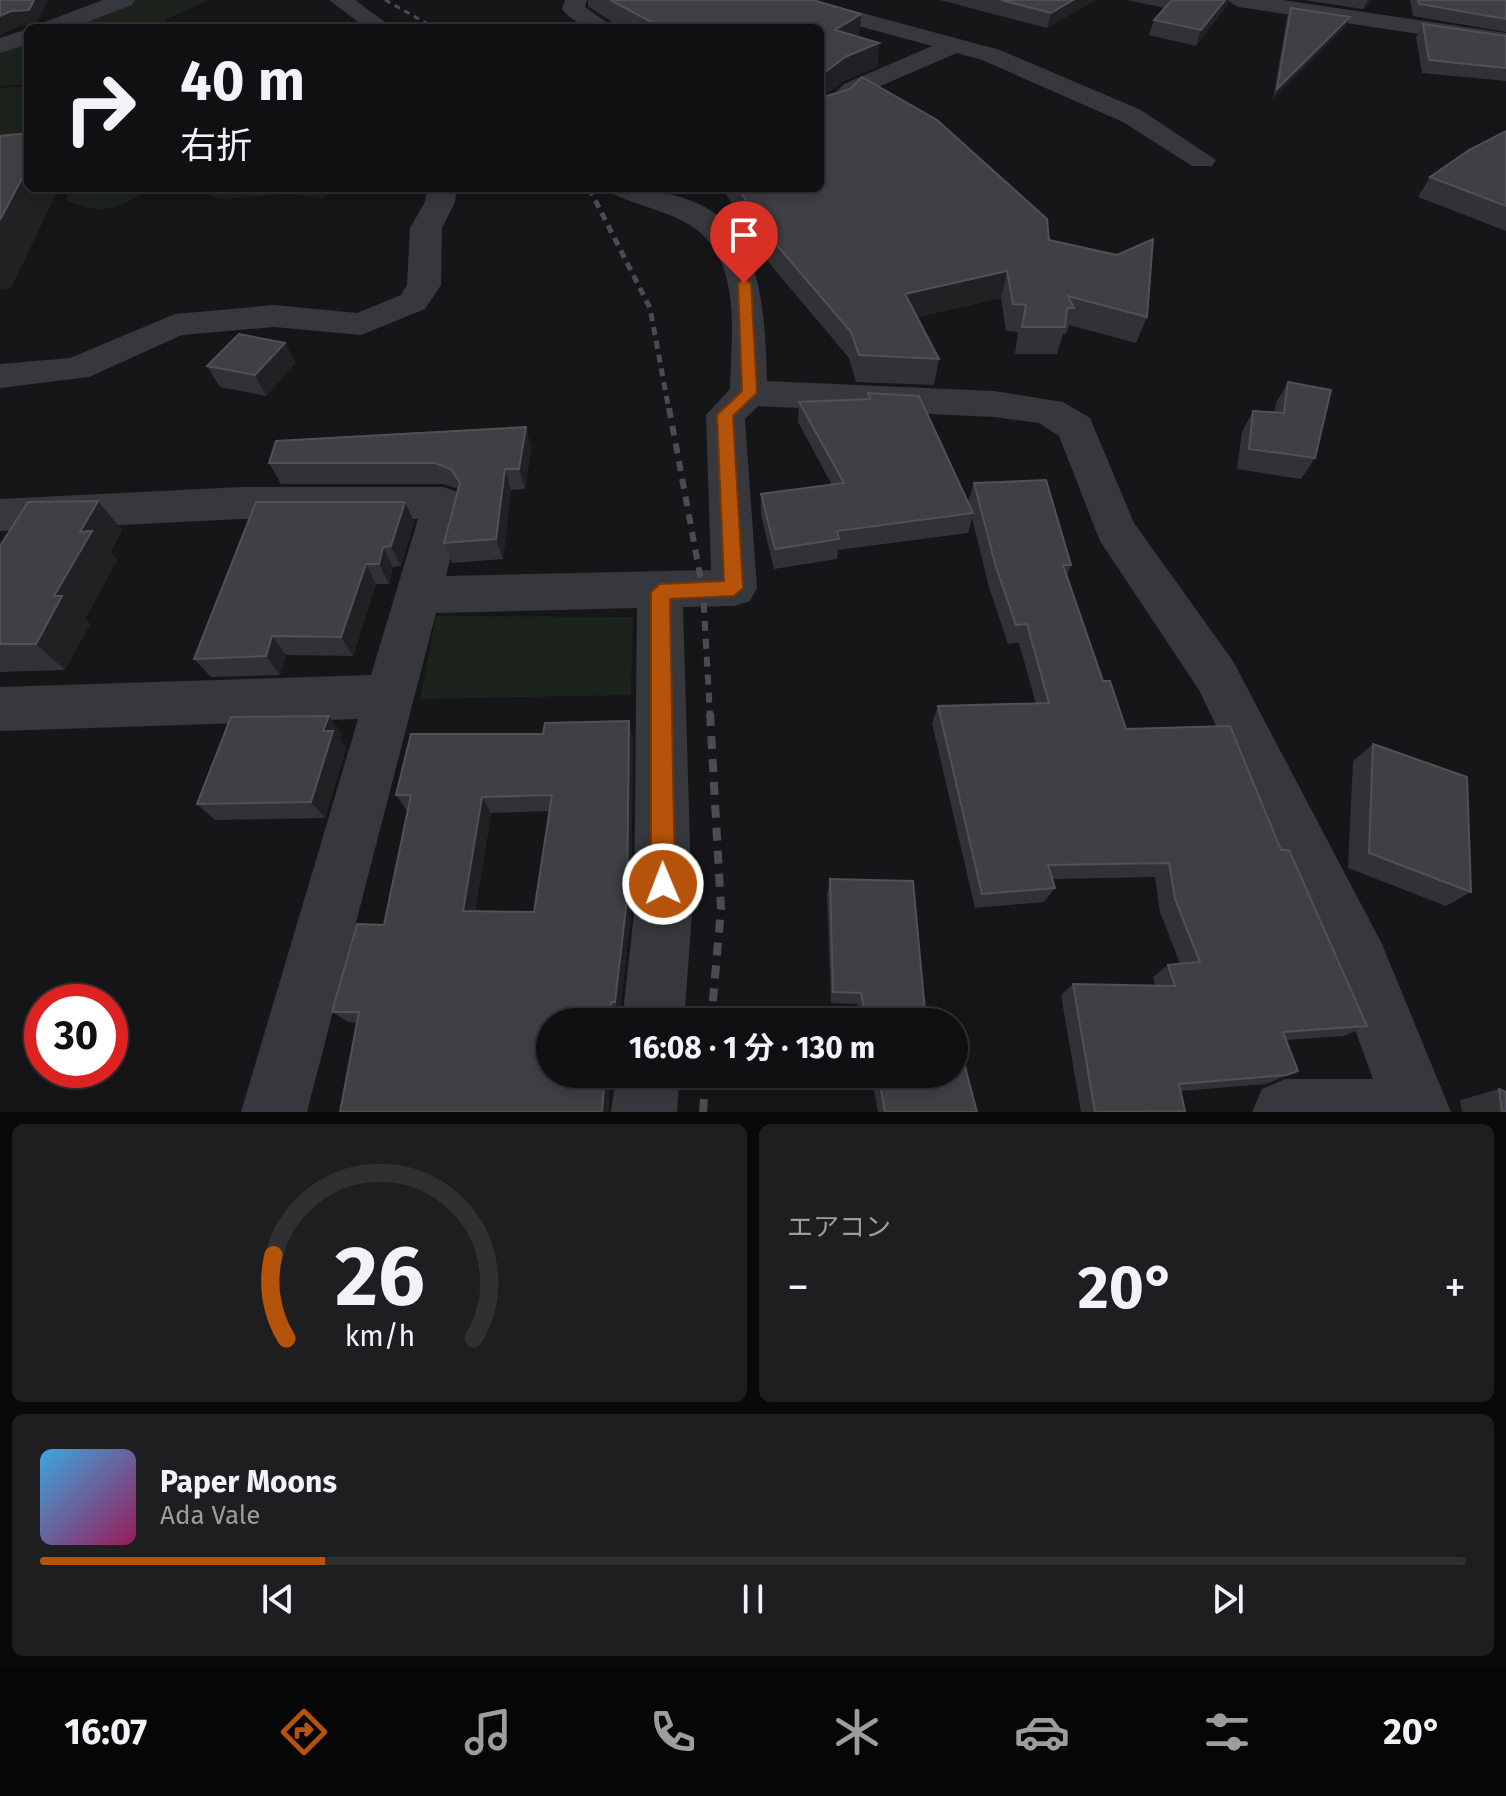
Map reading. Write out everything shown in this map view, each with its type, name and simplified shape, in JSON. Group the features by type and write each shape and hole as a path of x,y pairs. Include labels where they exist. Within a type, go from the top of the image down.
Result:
{"street":[{"path":"61,24 124,0"},
{"path":"340,0 375,24"},
{"path":"576,0 573,9 597,24"},
{"path":"789,0 991,55 1132,116 1202,160"},
{"path":"1238,0 1335,8 1506,40"},
{"path":"0,46 24,37"},
{"path":"824,110 838,105 853,89 955,45"},
{"path":"0,376 76,369 175,325 274,316 361,324 413,302 424,285 426,228 440,202 441,192"},
{"path":"633,192 705,221 733,252 744,283 749,393"},
{"path":"418,595 734,588 725,415 749,393 994,404 1049,411 1076,428 1115,529 1216,676 1361,965 1418,1112"},
{"path":"0,515 242,503 443,503 274,1112"},
{"path":"654,1008 663,913 660,592"},
{"path":"0,709 390,696"},
{"path":"644,1112 647,1088"},
{"path":"1285,1112 1335,1109 1377,1112"}],"shaded area":[{"path":"127,0 210,0 166,19 164,24 64,24"},
{"path":"24,39 24,84 0,86 0,50"},
{"path":"24,86 24,166 0,169 0,88"},
{"path":"69,192 146,192 111,208 90,208 66,200"},
{"path":"200,192 330,192 323,199 289,194 222,199"},
{"path":"436,616 633,617 631,695 420,699"}],"building":[{"path":"0,0 34,0 29,10 11,11 0,16"},
{"path":"610,0 813,0 861,14 835,30 879,43 845,57 824,73 824,24 655,24"},
{"path":"1001,0 1073,0 1051,13"},
{"path":"1172,0 1225,0 1201,30 1154,20"},
{"path":"1418,0 1506,0 1506,19 1419,4"},
{"path":"1291,8 1350,17 1277,89"},
{"path":"1423,24 1506,36 1506,68 1429,60"},
{"path":"862,77 937,120 1047,219 1049,240 1117,255 1153,239 1147,317 1068,296 1074,308 1067,308 1065,327 1022,327 1026,305 1013,304 1007,271 905,294 939,359 859,355 851,332 770,237 741,192 824,192 824,97 850,89"},
{"path":"1506,131 1506,206 1430,177 1469,150"},
{"path":"24,133 24,175 0,220 0,136"},
{"path":"239,334 285,343 255,375 207,366"},
{"path":"1288,382 1331,390 1315,458 1249,449 1253,411 1284,413"},
{"path":"868,393 919,396 973,513 837,531 839,539 775,549 761,494 844,483 799,402 870,399"},
{"path":"526,427 519,469 505,469 496,539 444,543 460,483 451,469 435,463 269,463 276,441"},
{"path":"1046,480 1071,565 1063,565 1103,681 1110,681 1126,729 1230,726 1281,850 1289,850 1367,1026 1283,1032 1298,1071 1287,1075 1179,1084 1185,1111 1095,1112 1073,984 1175,986 1168,965 1200,962 1175,899 1169,863 1048,865 1055,888 982,894 938,706 1049,703 1027,624 1016,625 996,567 974,483"},
{"path":"98,501 80,532 92,531 54,596 62,596 36,644 0,644 0,546 28,502"},
{"path":"256,502 405,502 391,546 383,547 379,564 366,564 341,637 272,636 266,656 194,659"},
{"path":"329,716 323,731 333,731 311,802 197,804 231,717"},
{"path":"629,721 627,899 615,1002 611,1002 611,1008 536,1008 536,1088 604,1088 602,1112 340,1112 359,1012 332,1012 357,924 384,925 411,795 396,795 411,734 543,734 545,723","holes":["552,795 534,912 463,911 482,797"]},
{"path":"1373,744 1467,777 1471,892 1369,853"},
{"path":"830,879 913,881 925,1008 864,1008 861,993 833,992"},
{"path":"968,1078 977,1112 885,1112 881,1088 968,1088"},
{"path":"1499,1089 1506,1092 1506,1112 1502,1112"}],"railway":[{"path":"385,0 428,24"},
{"path":"591,192 650,308 669,410"},
{"path":"669,408 703,591 710,715"},
{"path":"710,713 721,909 712,1008"},
{"path":"703,1112 705,1088"}],"route":[{"path":"663,884 660,592 734,588 725,415 749,393 744,283"}]}
